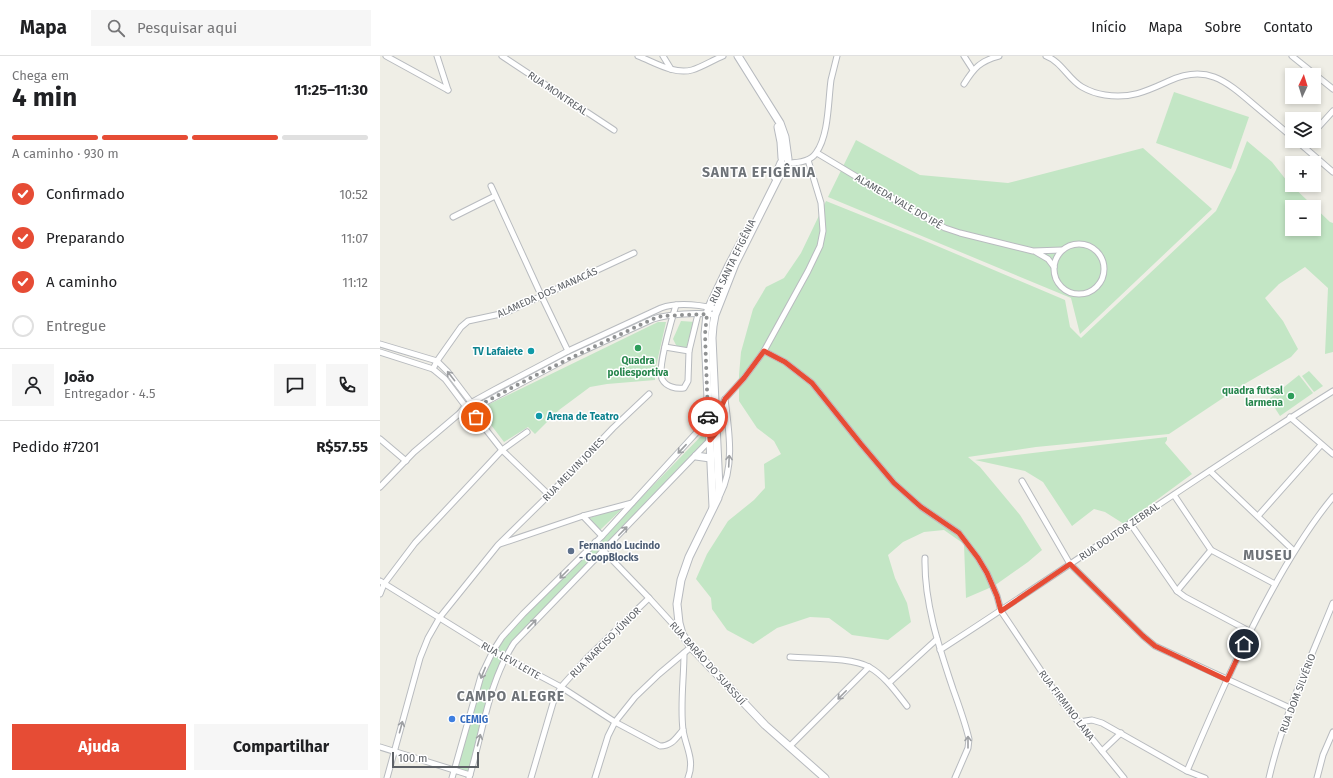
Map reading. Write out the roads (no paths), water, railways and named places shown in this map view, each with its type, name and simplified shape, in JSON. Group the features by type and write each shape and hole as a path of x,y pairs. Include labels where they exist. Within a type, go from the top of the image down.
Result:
{"main road":[{"path":"738,56 772,110 787,162"},
{"name":"RUA SANTA EFIGÊNIA","path":"682,634 677,604 681,580 689,557 718,498 719,470 716,433 712,419 705,334 708,310 729,265 787,162"},
{"name":"RUA SANTA EFIGÊNIA","path":"713,509 710,440 712,419 712,338 716,312 735,264 787,162"},
{"path":"696,456 710,458"},
{"name":"RUA BARÃO DO SUASSUÍ","path":"682,634 691,647 765,725 825,778"}],"street":[{"path":"386,56 448,90 437,56"},
{"name":"RUA MONTREAL","path":"502,56 614,130"},
{"path":"638,56 671,69 682,71 692,70 723,56"},
{"path":"663,56 671,69"},
{"path":"787,162 799,163 808,160 817,153 822,142 826,124 832,78 837,56"},
{"path":"964,56 973,70"},
{"path":"964,84 973,70 982,62 999,56"},
{"path":"1046,56 1058,62 1083,88 1106,95 1128,96 1141,94 1185,75 1199,74 1212,76 1222,80 1235,89 1285,131"},
{"path":"1292,56 1333,89"},
{"path":"1321,124 1333,111"},
{"path":"1304,148 1333,172"},
{"name":"ALAMEDA VALE DO IPÊ","path":"817,153 915,212 945,228 1033,251 1046,252 1062,250"},
{"path":"452,778 481,676 493,651 502,637 523,614 602,536 712,419 725,399 744,378 764,351 820,246 822,237 821,203 808,160"},
{"path":"491,186 520,246 541,296 568,351"},
{"path":"454,217 495,196"},
{"path":"1080,244 1090,247 1098,253 1103,261 1104,271 1101,280 1095,288 1087,293 1077,294 1068,292 1060,286 1055,277 1054,267 1056,258 1062,250 1071,245 1080,244"},
{"name":"ALAMEDA VALE DO IPÊ","path":"1033,251 1048,259 1054,267"},
{"name":"ALAMEDA DOS MANACÁS","path":"433,369 461,327 468,321 504,313 634,252"},
{"path":"676,305 665,347 661,374 663,381 668,386 676,389 684,388 688,381 689,351 698,314"},
{"path":"380,488 414,452 460,414 465,406 568,351 651,312 668,306 676,305 716,312"},
{"path":"460,414 475,408 570,357 653,319 662,316 698,314 708,310"},
{"path":"380,344 437,361 448,372 471,402 475,408 476,417"},
{"path":"665,347 689,351"},
{"name":"RUA FIRMINO LANA","path":"764,351 785,362 812,383 894,483 921,507 959,533 978,558 987,573 997,596 1001,611 1062,702 1124,778"},
{"path":"380,352 433,369 445,379 469,411 476,417 502,450 549,495"},
{"name":"RUA DOUTOR ZEBRAL","path":"940,650 1001,611 1290,417 1333,391"},
{"name":"RUA MELVIN JONES","path":"387,778 420,658 428,638 440,617 498,545 549,495 613,428 649,394"},
{"path":"718,498 725,485 729,468 729,438 725,399"},
{"path":"1290,417 1333,454"},
{"path":"380,594 382,583 415,543 502,450 527,432"},
{"path":"380,747 454,770 470,777 493,686 505,657 514,643 696,456 716,433"},
{"path":"380,439 406,461"},
{"path":"1258,516 1321,445"},
{"path":"1210,470 1294,551"},
{"path":"1022,481 1070,564 1155,646 1290,708"},
{"path":"1174,495 1211,550 1275,584"},
{"path":"1187,771 1249,631 1294,551 1333,497"},
{"path":"498,545 583,516 632,503"},
{"path":"583,516 602,536"},
{"path":"1130,523 1177,591 1185,597 1249,631"},
{"name":"RUA BARÃO DO SUASSUÍ","path":"596,542 682,634"},
{"path":"1177,591 1211,550"},
{"path":"925,558 924,573 926,592 937,639 969,739 968,748 955,778"},
{"name":"RUA LEVI LEITE","path":"382,583 440,617 493,651 561,688 615,722 660,746 671,744 683,730"},
{"name":"RUA NARCISO JÚNIOR","path":"532,778 553,703 561,688 587,658 649,598"},
{"name":"RUA DOM SILVÉRIO","path":"1269,778 1274,754 1290,708 1332,611 1333,603"},
{"path":"889,683 937,639"},
{"path":"595,778 608,736 615,722 658,674 691,647"},
{"path":"684,653 682,701 683,730 691,762 691,770 688,778"},
{"path":"790,657 844,660 869,667 889,683 907,706"},
{"path":"789,747 869,667"},
{"path":"1079,722 1092,720 1102,723 1187,771 1205,778"},
{"path":"1317,778 1323,755 1333,732"},
{"path":"1102,751 1121,733"}],"place":[{"name":"Quadra poliesportiva","path":"638,348"},
{"name":"TV Lafaiete","path":"531,351"},
{"name":"quadra futsal larmena","path":"1291,396"},
{"name":"Arena de Teatro","path":"539,416"},
{"name":"Fernando Lucindo - CoopBlocks","path":"571,551"},
{"name":"CEMIG","path":"452,719"}],"district":[{"name":"SANTA EFIGÊNIA","path":"759,172"},
{"name":"MUSEU","path":"1268,555"},
{"name":"CAMPO ALEGRE","path":"511,696"}]}
